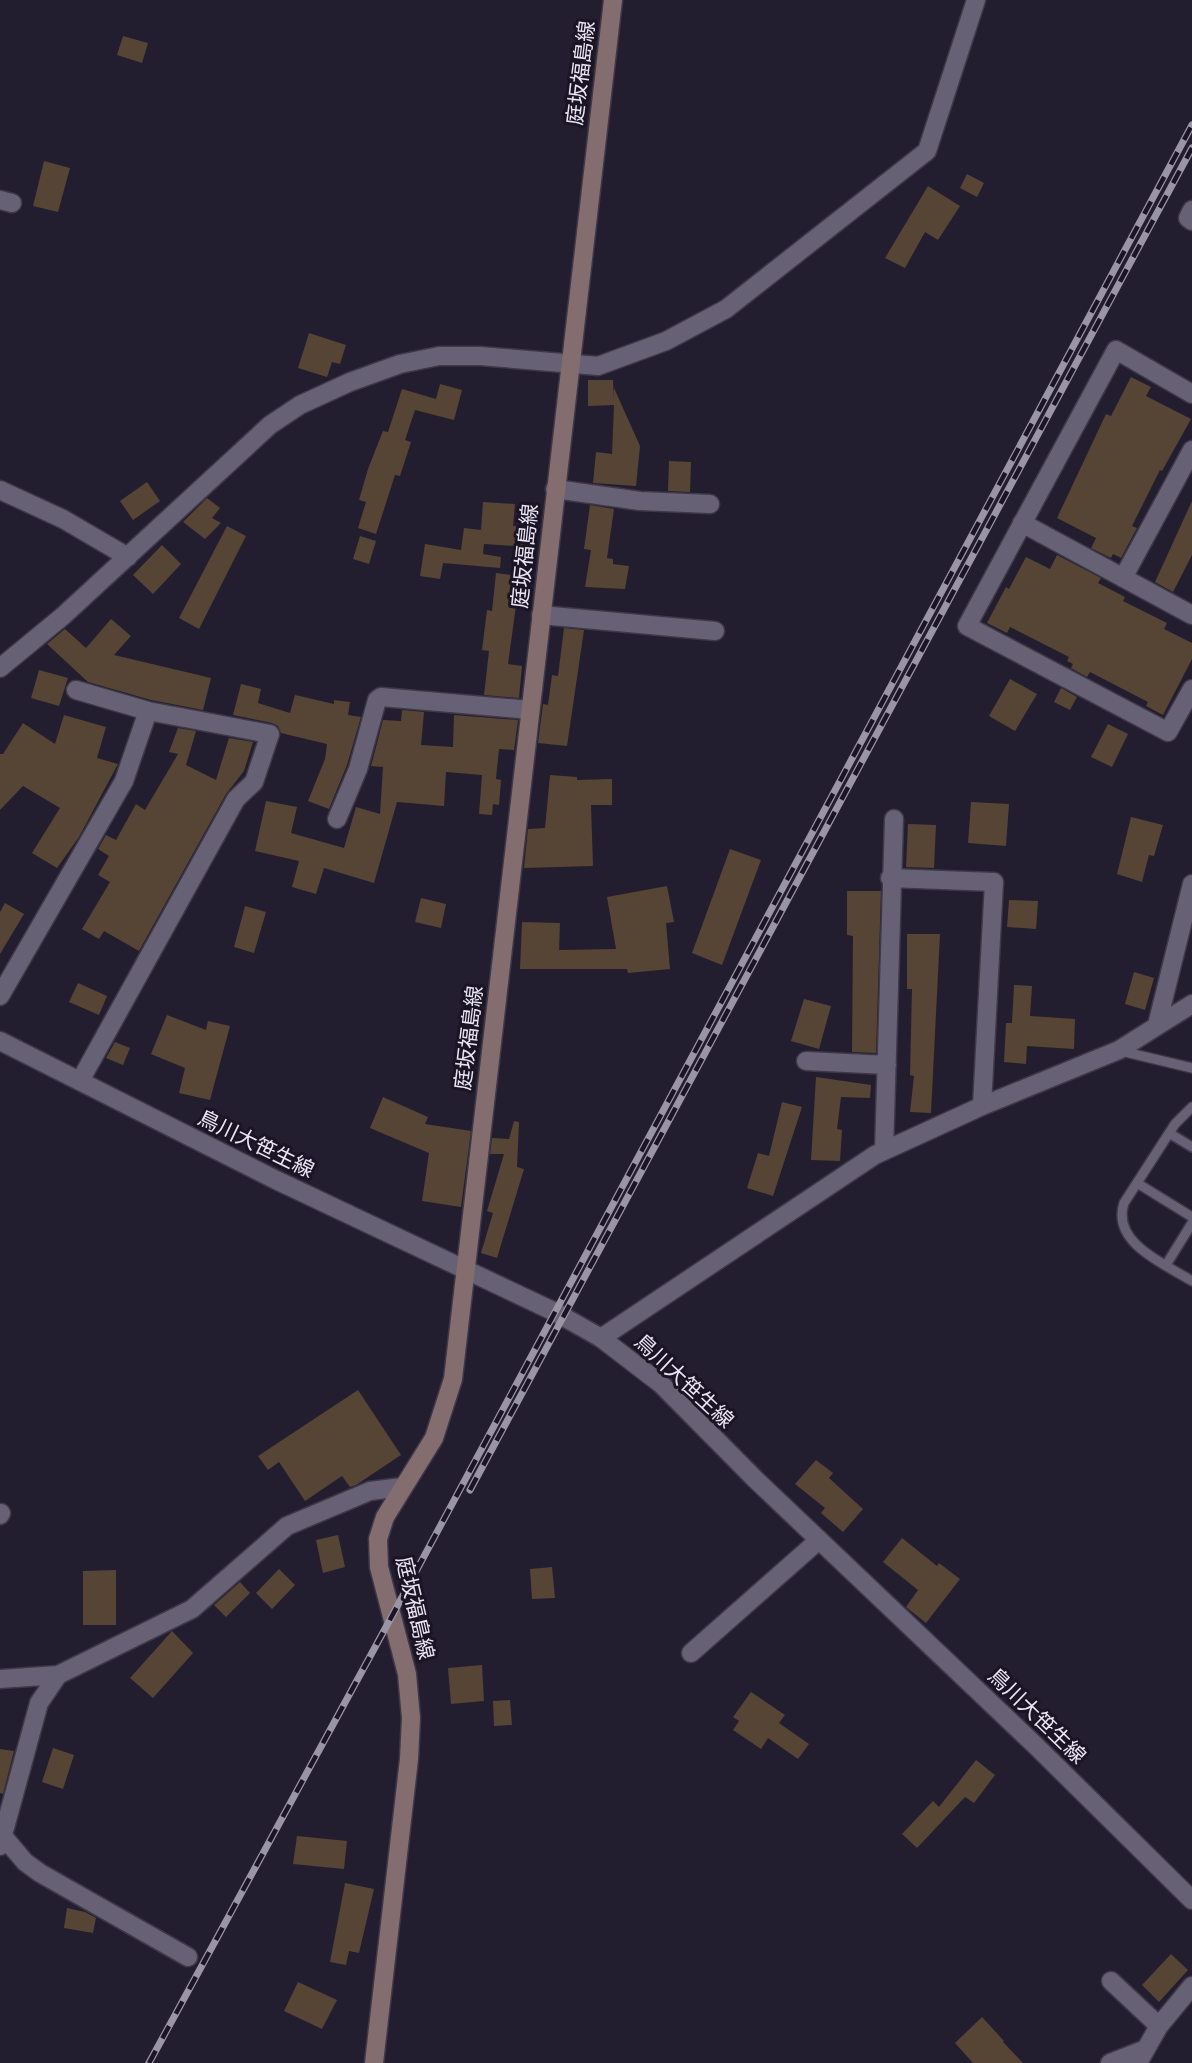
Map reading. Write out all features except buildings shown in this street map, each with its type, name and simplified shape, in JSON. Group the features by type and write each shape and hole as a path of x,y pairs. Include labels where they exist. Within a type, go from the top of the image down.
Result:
{"main road":[{"name":"庭坂福島線","path":"374,2063 410,1759 411,1718 407,1674 379,1567 378,1539 385,1517 434,1438 445,1411 453,1379 464,1267 613,0"}],"street":[{"path":"0,668 63,616 270,425 300,405 350,382 400,364 439,356 480,356 598,366 666,341 698,326 726,309 914,164 927,151 976,0"},
{"path":"1192,210 1188,218 1192,221"},
{"path":"1192,394 1116,350 967,626 1168,732 1192,688"},
{"path":"1123,578 1192,450"},
{"path":"555,489 640,501 710,504"},
{"path":"0,490 63,519 128,556"},
{"path":"1022,524 1192,615"},
{"path":"541,615 715,631"},
{"path":"76,690 148,711 270,735 254,782 236,799 80,1081"},
{"path":"337,819 350,793 377,700 381,697 530,710"},
{"path":"0,996 124,781 148,711"},
{"path":"884,1151 894,819"},
{"path":"891,878 994,882 982,1106"},
{"path":"1157,1025 1192,884"},
{"path":"601,1338 884,1151 982,1106 1119,1050 1192,1004"},
{"name":"鳥川大笹生線","path":"0,1041 276,1180 464,1267 601,1338 660,1384 819,1540 1036,1746 1192,1900"},
{"path":"806,1061 887,1065"},
{"path":"0,1678 58,1675 192,1609 287,1526 370,1491 402,1487"},
{"path":"691,1653 819,1540"},
{"path":"58,1675 39,1703 2,1830 26,1862 40,1873 188,1957"},
{"path":"1111,1981 1159,2026"},
{"path":"1110,2063 1140,2057 1159,2026 1192,1986"}],"lane":[{"path":"1119,1050 1192,1068"},
{"path":"1192,1107 1169,1133 1124,1203 1121,1212 1123,1228 1140,1248 1192,1281"},
{"path":"1169,1133 1192,1147"},
{"path":"1137,1183 1192,1217"},
{"path":"1166,1265 1188,1237 1192,1223"}],"railway":[{"path":"149,2063 392,1616 1192,125"},
{"path":"470,1490 1192,148"}]}
